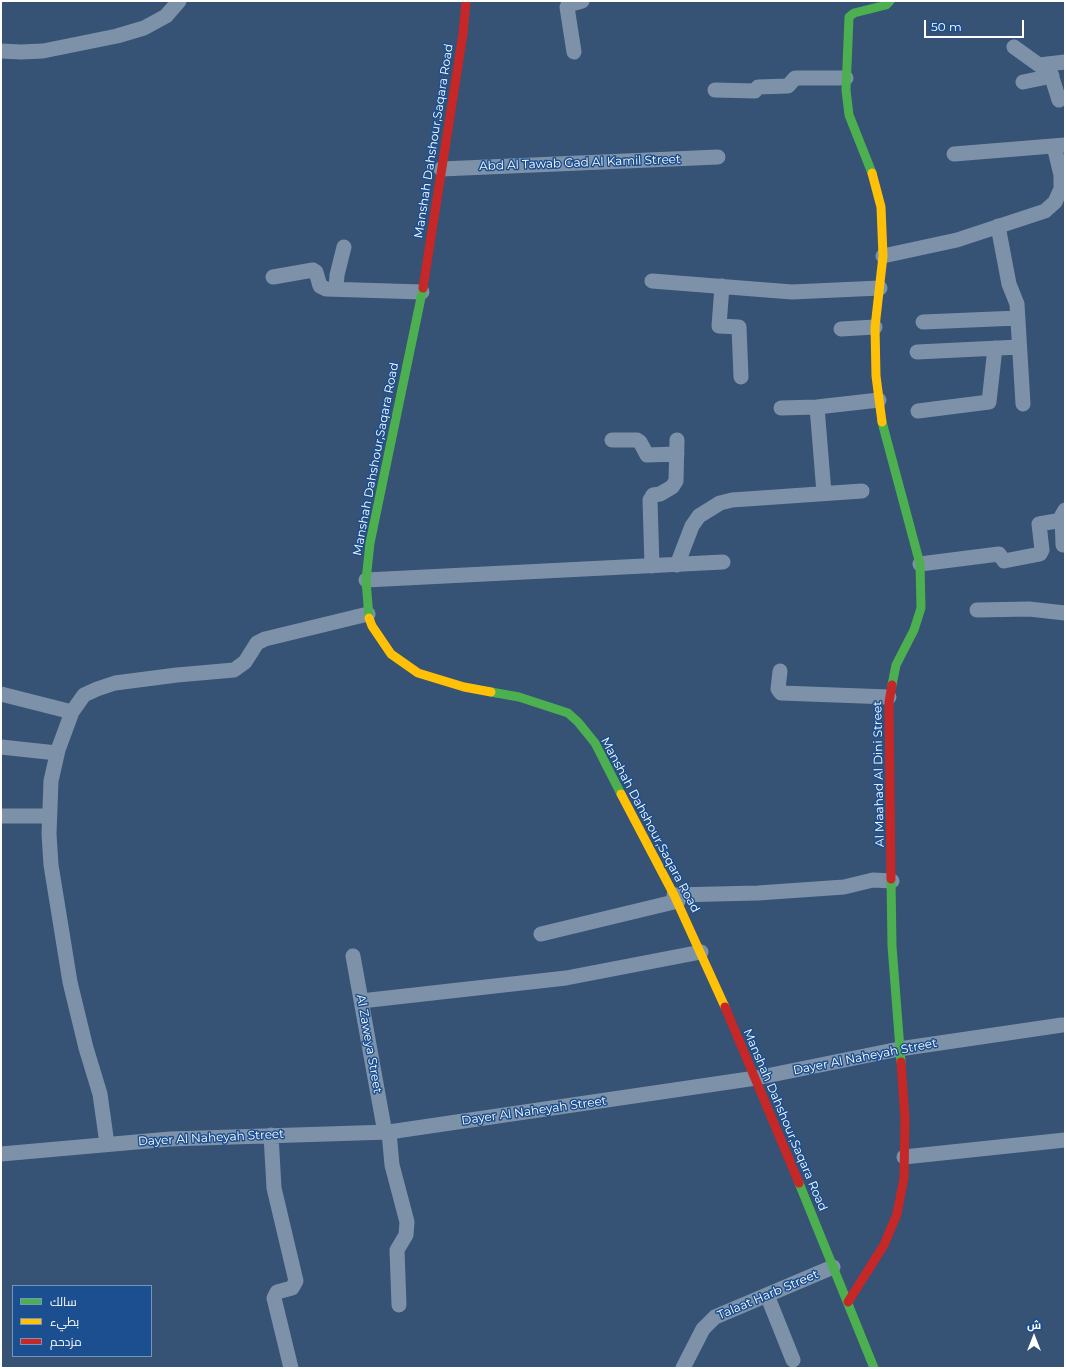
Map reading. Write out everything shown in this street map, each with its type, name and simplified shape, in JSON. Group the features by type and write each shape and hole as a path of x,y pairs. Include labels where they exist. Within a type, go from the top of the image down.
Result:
{"street":[{"path":"1,51 43,51 117,36 144,28 166,16 179,1"},
{"name":"Manshah Dahshour,Saqara Road","path":"466,1 464,34 422,292 370,544 366,580 368,614 372,626 391,654 418,672 464,687 519,698 556,708 568,713 578,722 595,743 676,898 701,952 756,1078 874,1368"},
{"path":"574,52 567,7 568,5 582,1"},
{"name":"Al Maahad Al Dini Street","path":"848,1302 884,1245 894,1220 901,1196 904,1157 905,1119 892,946 890,697 896,665 914,630 921,608 920,564 886,445 879,400 875,363 875,327 876,303 880,288 883,256 881,207 878,192 849,115 846,78 849,19 854,13 886,5 890,1"},
{"path":"1016,51 1050,71 1059,100"},
{"path":"1023,82 1050,71 1065,62"},
{"path":"715,90 755,91 758,87 788,86 795,78 846,78"},
{"path":"883,256 936,246 1045,211 1055,202 1061,189 1059,145 954,154"},
{"name":"Abd Al Tawab Gad Al Kamil Street","path":"441,169 718,157"},
{"path":"998,226 1009,284 1017,304 1023,404"},
{"path":"336,289 337,275 344,247"},
{"path":"273,277 313,270 318,275 320,286 326,289 422,292"},
{"path":"652,281 792,292 880,288"},
{"path":"722,286 720,326 740,327 741,377"},
{"path":"923,322 1018,318"},
{"path":"841,329 875,327"},
{"path":"917,352 1020,347"},
{"path":"918,411 989,402 995,348"},
{"path":"781,408 817,407 879,400"},
{"path":"817,407 824,493"},
{"path":"612,440 637,440 640,442 647,455 677,447 677,478 675,484 666,491 653,495 650,500 652,566"},
{"path":"677,565 692,526 699,516 720,503 732,500 862,490"},
{"path":"920,564 999,554 1004,561 1040,554 1042,550 1040,524 1064,515 1063,545"},
{"path":"366,580 724,562"},
{"path":"977,610 1023,608 1065,613"},
{"path":"108,1144 100,1094 86,1048 70,982 53,880 49,834 51,781 57,753 72,712 84,696 115,683 234,670 245,662 257,643 265,639 368,614"},
{"path":"780,670 778,689 781,694 890,697"},
{"path":"1,694 72,712"},
{"path":"1,747 57,753"},
{"path":"1,816 49,816"},
{"path":"541,934 676,898 844,887 873,880 892,881"},
{"path":"361,1001 566,978 701,952"},
{"name":"Al Zaweya Street","path":"353,956 392,1165 407,1222 406,1235 397,1250 399,1305"},
{"name":"Dayer Al Naheyah Street","path":"1,1154 170,1139 387,1132 756,1078 899,1049 1062,1025"},
{"path":"271,1135 274,1188 296,1281 292,1288 277,1292 274,1298 291,1368"},
{"path":"904,1157 1065,1140"},
{"name":"Talaat Harb Street","path":"683,1368 702,1329 715,1317 833,1267"},
{"path":"767,1295 793,1360"}],"traffic: fast":[{"path":"872,173 849,115 846,90 849,17 854,13 886,5 890,1"},
{"path":"369,618 366,580 370,543 423,288"},
{"path":"882,422 920,564 921,608 914,630 896,665 892,685"},
{"path":"491,692 519,697 568,713 578,722 595,743 621,794"},
{"path":"891,879 892,946 901,1062"},
{"path":"799,1183 874,1368"}],"traffic: slow":[{"path":"872,173 881,207 883,256 875,327 876,376 882,422"},
{"path":"369,618 372,626 391,654 418,673 464,687 491,692"},
{"path":"621,794 674,895 725,1007"}],"traffic: jam":[{"path":"423,288 463,34 466,1"},
{"path":"891,879 889,702 892,685"},
{"path":"725,1007 799,1183"},
{"path":"848,1302 884,1245 897,1214 904,1178 905,1119 901,1062"}]}
